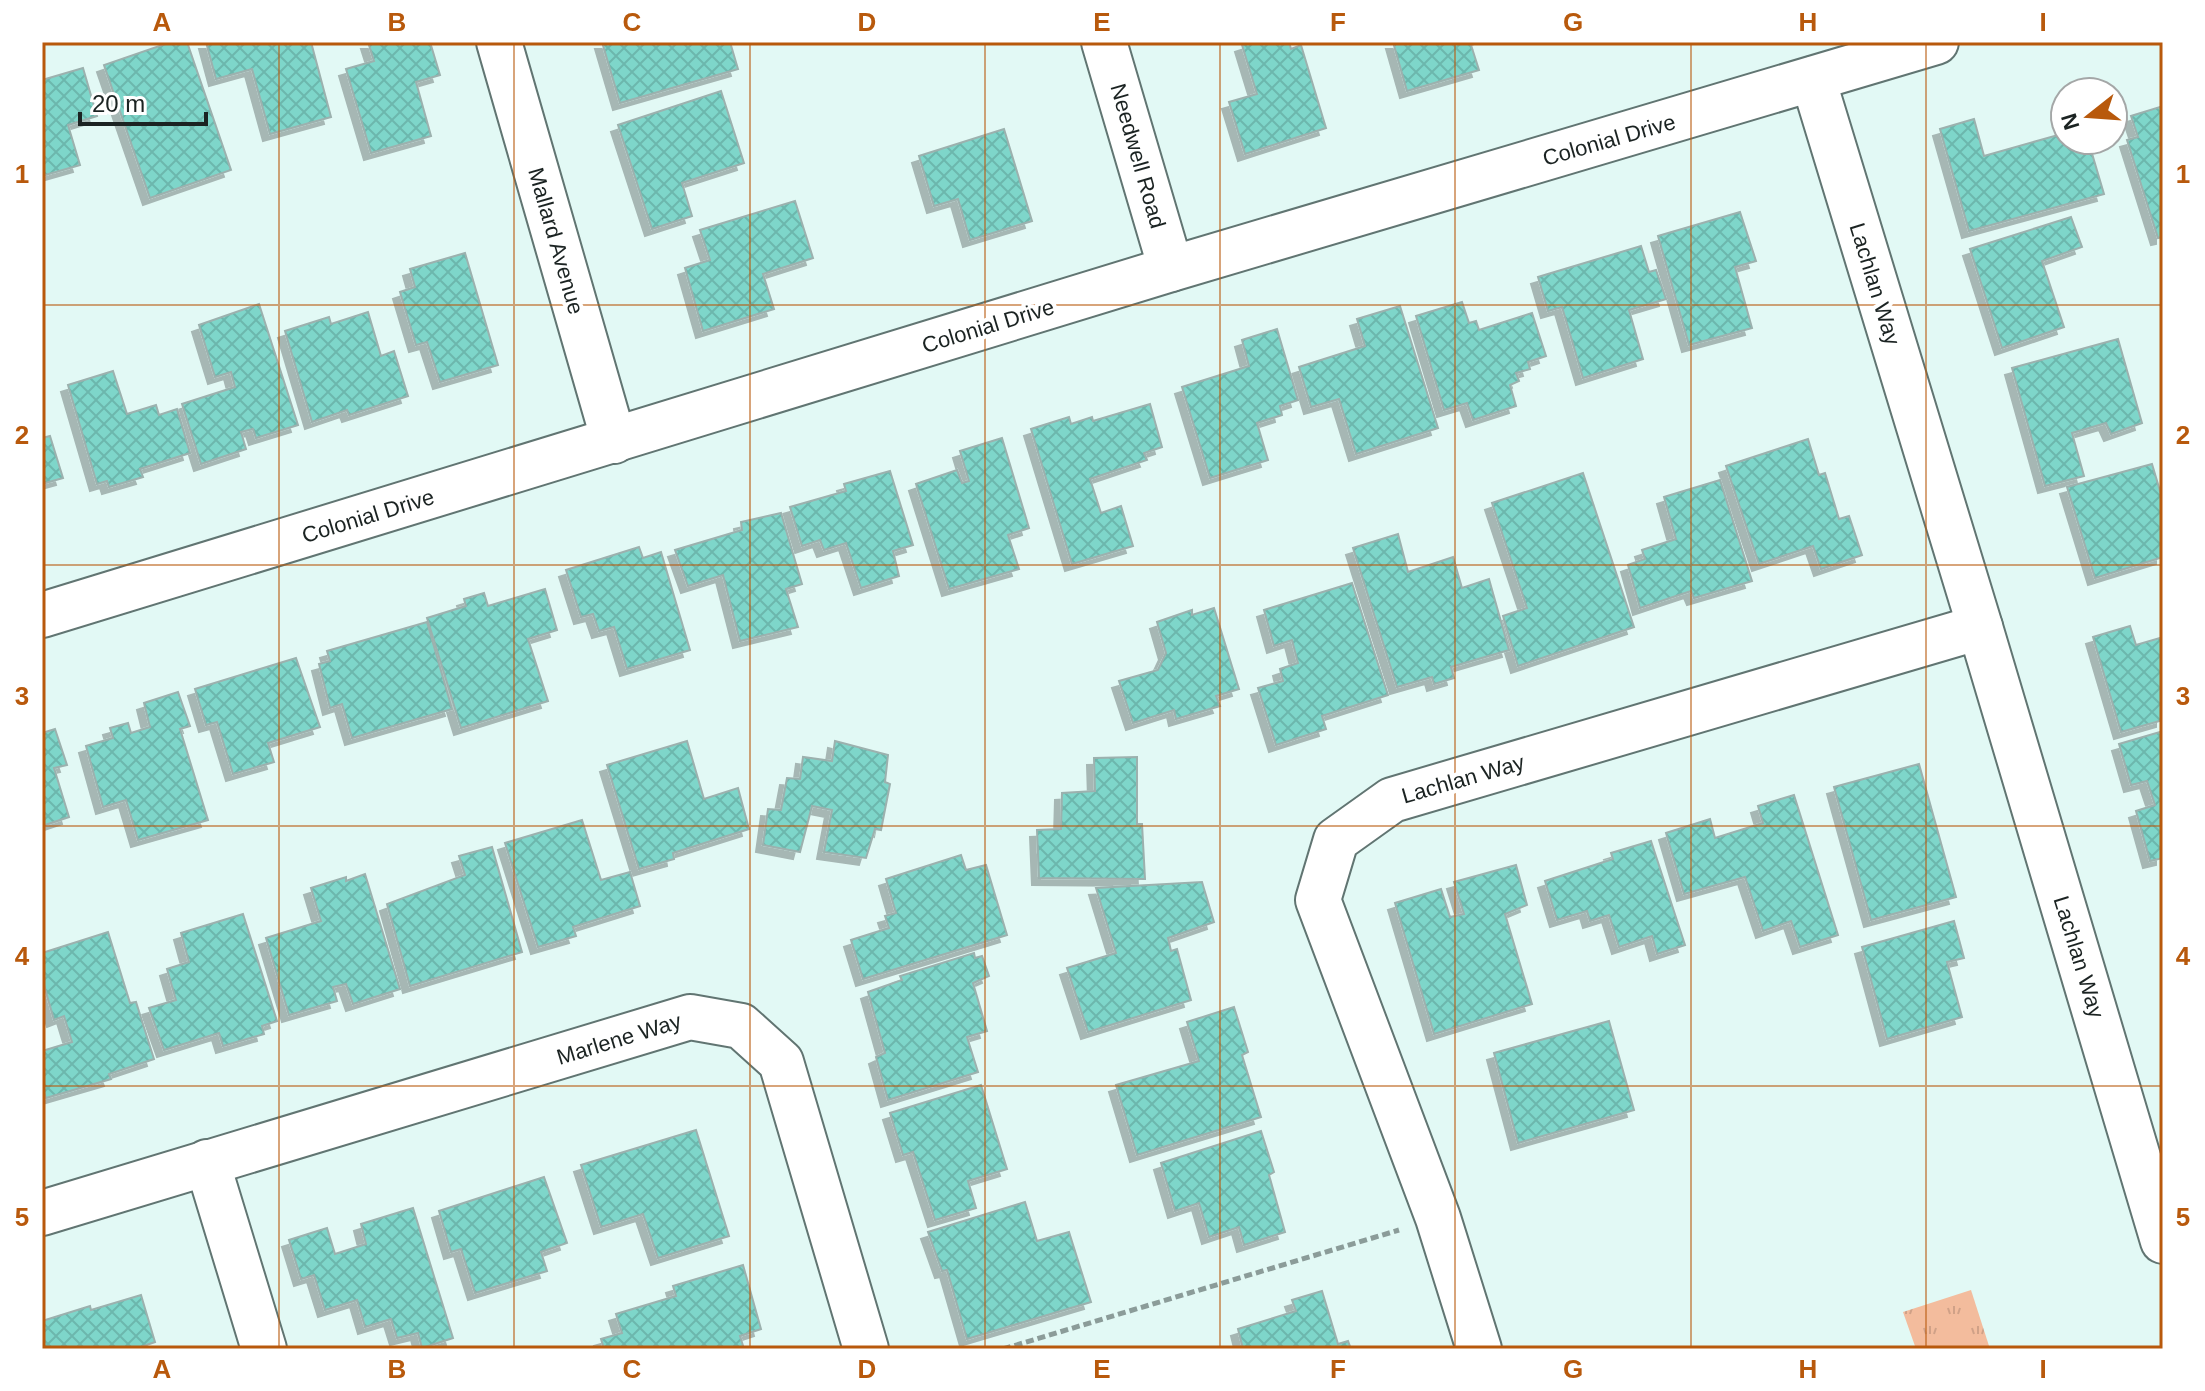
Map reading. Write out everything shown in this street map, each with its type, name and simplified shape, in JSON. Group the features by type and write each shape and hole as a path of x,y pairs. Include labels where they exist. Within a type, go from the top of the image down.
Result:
{"street":[{"name":"Mallard Avenue","path":"499,42 614,441"},
{"name":"Needwell Road","path":"1104,42 1171,269"},
{"name":"Colonial Drive","path":"42,615 1171,269 1936,42"},
{"name":"Lachlan Way","path":"1813,79 2160,1215"},
{"name":"Lachlan Way","path":"1479,1349 1438,1218 1318,900 1336,840 1392,800 1980,627"},
{"name":"Marlene Way","path":"42,1213 690,1017 741,1026 781,1062 866,1349"},
{"path":"207,1162 264,1349"}],"path":[{"path":"1003,1349 1438,1218"}],"green space":[{"path":"1971,1290 1990,1349 1916,1349 1903,1312"}],"building":[{"path":"171,42 187,42 231,170 150,198 104,65"},
{"path":"206,42 311,42 331,117 270,134 252,69 216,79"},
{"path":"368,42 430,42 440,75 416,82 431,136 371,153 346,69 374,61"},
{"path":"602,42 730,42 738,69 620,103"},
{"path":"1251,42 1289,42 1291,49 1301,45 1326,128 1245,154 1229,102 1257,94 1242,45"},
{"path":"1393,42 1480,42 1471,45 1479,70 1407,91"},
{"path":"83,68 97,116 68,125 80,165 42,176 42,80"},
{"path":"721,91 744,163 682,183 692,216 652,229 618,125"},
{"path":"2163,106 2163,237 2158,238 2129,146 2129,139 2138,137 2131,116"},
{"path":"1974,119 1984,156 2049,138 2049,156 2093,156 2104,194 1969,231 1940,129"},
{"path":"1004,129 1032,221 970,240 958,199 934,206 919,156"},
{"path":"795,201 813,258 763,274 774,309 703,331 685,268 710,260 700,230"},
{"path":"1740,212 1756,261 1735,267 1752,328 1689,345 1658,236"},
{"path":"2071,217 2082,247 2042,261 2064,327 2002,348 1970,249"},
{"path":"1641,246 1649,272 1656,270 1666,299 1629,310 1643,359 1583,378 1562,307 1548,311 1538,277"},
{"path":"465,253 498,365 440,382 427,342 416,345 400,292 415,287 410,269"},
{"path":"1462,302 1469,323 1476,321 1479,330 1532,313 1546,356 1528,362 1530,369 1516,373 1519,381 1510,385 1516,406 1473,420 1467,403 1444,410 1416,316"},
{"path":"259,304 298,425 256,438 253,429 241,432 246,449 201,464 182,404 235,387 231,372 215,377 199,325"},
{"path":"1400,306 1438,428 1356,454 1339,399 1311,407 1299,367 1365,346 1357,319"},
{"path":"368,312 381,356 394,351 408,396 349,415 347,410 312,422 285,331 329,317 331,324"},
{"path":"1277,329 1298,400 1280,406 1282,415 1257,423 1268,460 1210,478 1182,387 1249,366 1242,340"},
{"path":"2118,339 2142,423 2111,434 2106,423 2072,433 2084,476 2045,486 2012,368"},
{"path":"113,371 127,414 156,405 159,415 177,409 190,453 140,469 143,477 109,487 107,481 97,484 68,385"},
{"path":"1150,404 1162,447 1144,453 1147,460 1090,479 1101,513 1121,506 1133,546 1072,564 1031,429 1069,417 1071,424 1092,417 1093,421"},
{"path":"50,436 63,478 42,484 42,438"},
{"path":"1002,438 1029,528 1008,535 1019,569 949,589 916,484 957,470 962,483 969,481 960,451"},
{"path":"1808,439 1819,475 1825,473 1839,519 1849,516 1862,555 1821,569 1813,546 1759,564 1726,466"},
{"path":"2152,464 2163,501 2163,557 2095,578 2067,487"},
{"path":"890,471 913,545 893,551 899,576 861,588 846,543 824,550 820,540 802,546 790,507 846,491 844,484"},
{"path":"1583,473 1634,627 1518,666 1503,616 1527,608 1492,503"},
{"path":"1720,480 1752,581 1694,598 1691,591 1640,608 1628,565 1645,559 1642,550 1676,539 1664,497"},
{"path":"781,513 802,584 786,589 798,627 740,641 723,575 688,586 675,550 742,530 741,522"},
{"path":"1398,534 1408,572 1453,557 1462,588 1489,579 1509,650 1451,667 1454,678 1434,684 1432,677 1397,687 1353,548"},
{"path":"639,547 643,558 661,552 690,650 627,669 614,627 599,631 593,614 581,617 566,570"},
{"path":"1352,583 1388,695 1322,716 1326,729 1276,745 1258,688 1283,681 1280,669 1298,663 1292,640 1274,646 1264,610"},
{"path":"545,589 557,630 528,639 548,701 461,728 427,618 466,606 464,599 484,593 488,606"},
{"path":"1214,608 1239,689 1216,696 1220,706 1176,719 1174,710 1133,723 1119,681 1158,670 1166,653 1157,622 1192,610 1192,615"},
{"path":"427,622 452,709 352,738 342,704 330,708 319,664 330,661 327,651"},
{"path":"2130,626 2136,645 2163,637 2163,720 2121,732 2093,637"},
{"path":"296,658 320,727 268,743 274,762 233,774 217,722 206,725 195,689"},
{"path":"178,692 190,726 180,729 208,820 138,840 126,800 103,807 86,746 113,738 110,728 128,723 131,733 150,727 144,703"},
{"path":"55,729 67,765 54,768 69,817 42,826 42,733"},
{"path":"2163,731 2163,858 2150,861 2136,811 2155,805 2147,781 2131,785 2119,744"},
{"path":"687,741 704,799 738,788 749,829 673,853 674,859 639,869 607,765"},
{"path":"835,741 888,755 885,782 890,784 881,830 875,829 866,858 824,852 832,810 812,806 800,852 763,845 768,809 781,810 787,778 800,779 803,757 832,761"},
{"path":"1137,757 1137,824 1142,824 1145,879 1039,878 1037,830 1061,829 1062,793 1095,791 1094,758"},
{"path":"1919,764 1956,897 1871,920 1834,787"},
{"path":"1794,795 1838,935 1800,947 1791,921 1763,931 1745,877 1684,894 1666,833 1710,819 1715,838 1763,823 1758,806"},
{"path":"582,820 601,880 630,872 640,906 573,927 576,936 538,947 505,843"},
{"path":"1651,841 1685,945 1657,954 1652,936 1619,947 1609,915 1590,921 1587,911 1557,920 1545,881 1613,859 1611,853"},
{"path":"492,847 522,952 410,986 387,904 465,875 459,856"},
{"path":"961,855 966,870 986,865 1007,935 863,979 851,940 889,928 885,916 896,913 886,879"},
{"path":"1516,865 1527,905 1505,914 1532,1004 1434,1034 1395,903 1441,889 1450,917 1464,914 1454,882"},
{"path":"365,874 400,989 353,1004 346,984 333,987 337,1001 289,1015 266,938 321,921 311,888"},
{"path":"1202,882 1214,922 1168,938 1171,951 1177,949 1191,1000 1088,1032 1067,968 1116,953 1096,888"},
{"path":"243,914 277,1021 262,1026 264,1034 223,1046 219,1033 164,1050 149,1008 176,1000 167,969 189,962 181,933"},
{"path":"1954,921 1964,958 1947,962 1962,1017 1887,1039 1862,947"},
{"path":"108,932 130,1003 136,1002 154,1059 109,1074 111,1079 46,1098 42,1086 42,1051 72,1042 64,1016 54,1020 42,978 42,953"},
{"path":"974,953 975,958 982,956 989,976 973,983 987,1031 967,1037 978,1072 888,1100 876,1057 885,1053 868,992 902,980 900,976"},
{"path":"1234,1007 1248,1052 1242,1055 1261,1117 1137,1155 1116,1085 1199,1061 1187,1022"},
{"path":"1609,1021 1634,1110 1518,1143 1494,1053"},
{"path":"981,1085 1007,1169 968,1181 976,1208 935,1220 913,1152 903,1155 890,1113"},
{"path":"696,1130 729,1236 658,1258 643,1214 601,1227 581,1165"},
{"path":"1261,1131 1274,1172 1269,1175 1285,1232 1244,1245 1239,1227 1209,1237 1199,1203 1175,1211 1161,1163"},
{"path":"544,1177 567,1243 541,1252 547,1271 475,1293 461,1249 451,1252 439,1211"},
{"path":"1025,1202 1037,1241 1069,1232 1091,1302 967,1339 947,1270 942,1271 928,1232"},
{"path":"413,1208 453,1338 422,1348 418,1333 397,1338 391,1319 365,1327 357,1300 325,1310 314,1275 301,1279 289,1240 327,1228 335,1254 366,1244 361,1224"},
{"path":"743,1265 761,1329 740,1336 744,1349 604,1349 601,1339 622,1333 616,1314 676,1296 673,1286"},
{"path":"1322,1291 1338,1344 1348,1341 1351,1349 1243,1349 1238,1329 1296,1311 1292,1300"},
{"path":"141,1295 155,1342 135,1349 42,1349 42,1321"}]}
